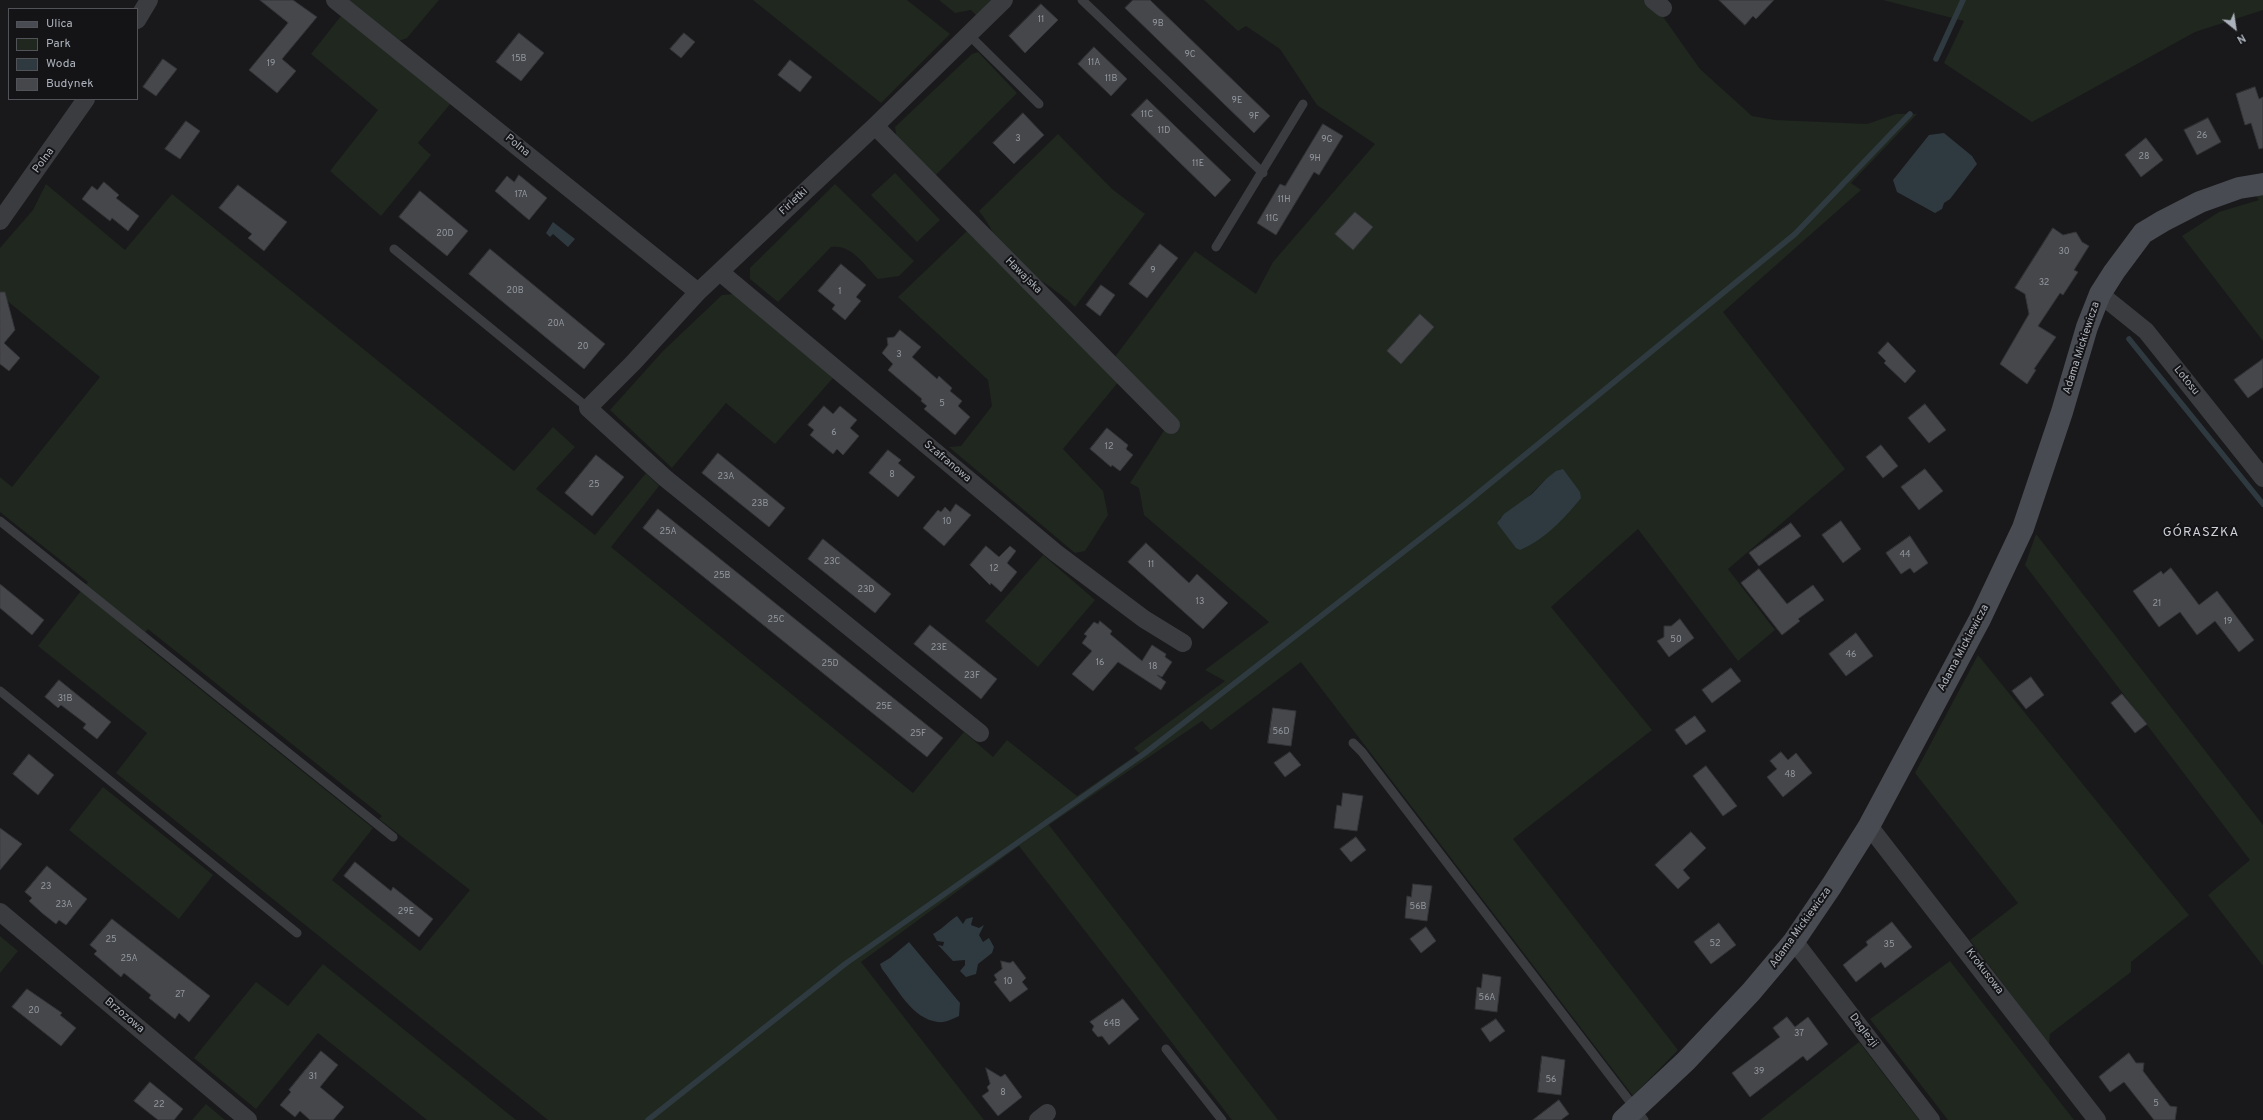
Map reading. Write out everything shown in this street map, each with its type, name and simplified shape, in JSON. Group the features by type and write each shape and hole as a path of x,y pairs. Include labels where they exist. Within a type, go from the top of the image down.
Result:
{"street":[{"path":"138,18 149,0"},
{"name":"Polna","path":"335,0 698,292"},
{"name":"Firletki","path":"588,408 633,363 698,292 875,126 1004,0"},
{"name":"Polna","path":"0,221 85,100"},
{"name":"Hawajska","path":"875,126 1171,426"},
{"name":"Adama Mickiewicza","path":"1634,1116 1751,992 1794,941 1832,885 1869,826 1980,619 2023,528 2062,412 2087,327 2100,294 2143,233 2200,202 2239,188 2263,184"},
{"name":"Szafranowa","path":"720,272 1056,553 1144,619 1183,643"},
{"name":"Lotosu","path":"2100,294 2146,331 2263,478"},
{"path":"588,408 665,478 980,733"},
{"name":"Krokusowa","path":"1869,826 2097,1120"},
{"name":"Brzozowa","path":"0,912 248,1120"},
{"name":"Daglezji","path":"1794,941 1931,1120"}],"lane":[{"path":"1082,0 1263,173"},
{"path":"968,34 1039,104"},
{"path":"1216,247 1263,173 1303,104"},
{"path":"394,249 588,408"},
{"path":"0,521 393,837"},
{"path":"0,691 297,933"},
{"path":"1353,743 1362,752 1634,1116"},
{"path":"1166,1049 1222,1120"}],"green space":[{"path":"348,0 439,0 407,38 399,41"},
{"path":"753,0 907,0 950,34 881,103"},
{"path":"939,0 994,0 977,16 971,10 955,13"},
{"path":"1204,0 1643,0 1661,14 1700,69 1752,116 1775,120 1867,124 1896,114 1917,114 1851,183 1861,190 1723,312 1845,469 1728,569 1775,630 1738,661 1638,529 1551,607 1652,730 1513,839 1678,1050 1633,1096 1301,662 1211,730 1202,721 1049,825 1278,1120 1232,1120 1019,846 861,962 984,1120 548,1120 116,773 147,733 38,646 88,582 0,512 0,477 12,487 100,377 0,295 0,248 33,210 46,184 125,250 172,194 514,471 553,427 575,447 536,489 595,535 646,473 659,486 611,547 913,793 964,732 993,757 1007,740 1077,796 1139,753 1134,748 1225,681 1205,670 1269,622 1144,515 1139,488 1130,483 1165,429 1114,358 1195,251 1256,294 1273,262 1375,144 1317,105 1280,49 1246,26 1238,31","holes":["1546,479 1568,514 1524,548 1499,519 1522,503","148,629 382,816 379,819 470,890 420,951 332,880 373,828 139,640"]},
{"path":"1883,0 2263,0 2263,10 2195,32 2032,122 1944,63 1964,21"},
{"path":"341,16 451,103 418,143 431,155 381,216 330,171 378,110 311,54"},
{"path":"978,52 1017,93 934,177 897,140 895,127 972,54"},
{"path":"1058,134 1112,189 1145,214 1075,307 1009,255 979,211"},
{"path":"895,173 940,220 917,242 871,195"},
{"path":"835,184 914,261 899,276 878,279 863,262 851,252 838,247 831,247 778,302 750,279 750,268"},
{"path":"2263,193 2263,341 2182,236 2219,212 2259,200 2255,195"},
{"path":"967,231 1120,380 1063,449 1103,491 1108,515 1085,551 1075,553 949,447 961,446 992,406 988,380 898,297"},
{"path":"734,294 833,378 775,444 726,403 672,468 610,410 663,351 722,295"},
{"path":"2036,534 2263,825 2263,966 2208,895 2250,860 2025,565"},
{"path":"1043,555 1095,600 1038,667 985,621"},
{"path":"1978,655 2189,915 2131,962 2131,972 2050,1034 2049,1045 1970,940 2018,903 1915,773"},
{"path":"103,787 213,875 179,919 69,830"},
{"path":"0,936 18,951 0,973"},
{"path":"1950,961 2074,1120 1948,1120 1870,1019"},
{"path":"323,964 516,1120 427,1120 318,1033 256,1109 194,1058 256,982 288,1006"},
{"path":"1859,1042 1919,1120 1760,1120"},
{"path":"206,1104 225,1120 192,1120"}],"water":[{"path":"1944,133 1972,156 1977,164 1950,199 1944,203 1942,209 1935,213 1897,192 1893,180 1929,135"},
{"path":"553,222 575,239 568,247 553,234 550,237 546,233"},
{"path":"1563,469 1580,492 1581,498 1561,521 1546,534 1529,546 1520,550 1516,548 1497,523 1504,514 1532,494 1546,479 1556,471"},
{"path":"957,916 963,924 966,919 973,917 971,925 979,928 984,925 979,935 983,942 989,938 994,947 992,953 978,964 976,974 966,977 960,971 965,965 965,960 953,961 938,945 943,946 944,942 937,941 933,934"},
{"path":"909,942 960,1003 959,1016 938,1022 929,1020 920,1015 906,1002 882,969 880,964 890,958"}],"building":[{"path":"260,0 293,0 317,17 282,59 296,71 277,93 249,70 288,23"},
{"path":"1133,0 1150,0 1270,116 1254,133 1125,8"},
{"path":"1719,0 1774,0 1756,19 1753,16 1745,25"},
{"path":"1041,4 1058,20 1025,53 1009,36"},
{"path":"519,33 544,53 521,81 496,62"},
{"path":"684,33 695,42 681,58 670,49"},
{"path":"1094,47 1127,79 1111,96 1078,64"},
{"path":"163,59 177,69 156,96 143,87"},
{"path":"790,60 812,77 800,92 778,75"},
{"path":"2255,87 2259,99 2263,97 2263,148 2259,149 2251,123 2245,125 2236,94"},
{"path":"1147,99 1231,180 1215,197 1131,115"},
{"path":"1023,113 1044,135 1014,164 993,143"},
{"path":"2208,118 2221,142 2197,155 2184,130"},
{"path":"186,121 200,131 180,159 165,149"},
{"path":"1323,124 1343,136 1319,175 1314,172 1276,235 1257,223 1280,184 1285,186"},
{"path":"2146,138 2163,160 2141,177 2125,155"},
{"path":"519,175 547,198 529,220 495,191 507,176 514,182"},
{"path":"104,182 119,195 116,198 139,216 128,231 112,218 110,221 82,199 92,186 97,190"},
{"path":"238,185 287,222 264,251 248,238 252,234 219,208"},
{"path":"420,191 468,231 447,256 399,217"},
{"path":"1355,212 1373,227 1353,250 1335,234"},
{"path":"2053,228 2063,235 2076,232 2082,242 2089,246 2074,270 2078,272 2063,295 2060,293 2038,326 2056,337 2034,369 2036,370 2027,384 2000,364 2029,314 2025,294 2015,288"},
{"path":"1160,244 1178,258 1147,298 1129,284"},
{"path":"490,249 605,344 584,369 469,274"},
{"path":"841,264 866,285 856,297 861,301 845,320 832,309 835,305 818,291"},
{"path":"1101,285 1115,295 1100,316 1086,305"},
{"path":"0,292 5,292 15,330 4,343 20,358 9,371 0,364"},
{"path":"1420,314 1434,327 1401,364 1387,351"},
{"path":"900,330 921,347 912,357 937,379 939,376 952,388 950,391 962,401 958,406 970,417 955,435 924,409 927,406 921,401 922,399 888,370 893,364 882,353 888,345 887,338 894,337"},
{"path":"1888,342 1916,371 1905,383 1884,363 1886,361 1878,353"},
{"path":"2263,359 2263,387 2248,398 2234,380"},
{"path":"1925,404 1946,430 1929,443 1908,418"},
{"path":"824,406 833,414 840,406 857,420 850,428 859,436 843,455 837,449 833,454 810,435 814,430 808,425"},
{"path":"1107,428 1128,445 1126,449 1133,455 1120,471 1112,465 1111,467 1090,449"},
{"path":"1881,445 1898,466 1883,478 1866,457"},
{"path":"888,450 901,460 898,463 915,477 898,497 869,473"},
{"path":"718,453 785,508 769,527 702,473"},
{"path":"596,455 624,477 592,516 565,493"},
{"path":"1925,469 1943,491 1919,510 1901,487"},
{"path":"956,504 971,515 944,546 923,528 938,510 941,512 945,507 950,512"},
{"path":"658,509 943,738 927,757 643,528"},
{"path":"1841,521 1861,549 1843,563 1822,535"},
{"path":"1791,523 1801,536 1759,566 1749,553"},
{"path":"1910,536 1928,563 1914,573 1910,568 1901,574 1886,553"},
{"path":"823,539 891,594 875,613 808,559"},
{"path":"1146,543 1189,583 1197,574 1228,603 1203,629 1128,562"},
{"path":"986,546 999,557 1010,546 1016,551 1007,563 1017,572 1001,592 991,583 990,585 970,565"},
{"path":"2171,568 2199,605 2217,591 2254,640 2239,652 2215,621 2197,635 2180,612 2159,627 2133,591 2161,571 2163,574"},
{"path":"1759,569 1787,604 1813,585 1824,600 1798,619 1800,621 1782,635 1741,583"},
{"path":"0,584 44,620 32,635 0,608"},
{"path":"1680,619 1694,638 1669,657 1657,641 1664,637 1664,626 1671,626"},
{"path":"1100,621 1112,631 1110,634 1142,661 1152,645 1166,654 1165,657 1172,662 1162,677 1157,675 1166,682 1161,690 1118,662 1093,691 1072,674 1092,651 1082,643 1087,636 1084,634 1094,622 1098,624"},
{"path":"930,625 997,679 981,699 914,644"},
{"path":"1856,633 1873,656 1846,676 1829,654"},
{"path":"1731,668 1741,681 1712,703 1702,690"},
{"path":"2031,677 2044,695 2026,709 2012,691"},
{"path":"59,680 111,722 97,739 83,728 86,724 61,705 58,708 45,697"},
{"path":"2122,694 2147,724 2135,733 2111,703"},
{"path":"1273,708 1296,711 1291,746 1268,743"},
{"path":"1695,716 1706,731 1686,745 1675,730"},
{"path":"1290,752 1301,765 1285,777 1274,763"},
{"path":"1781,752 1788,760 1796,753 1812,773 1783,797 1767,777 1777,769 1770,761"},
{"path":"29,754 54,775 38,795 13,774"},
{"path":"1706,766 1737,806 1723,816 1693,776"},
{"path":"1343,793 1363,796 1357,831 1334,828 1337,805 1341,806"},
{"path":"0,828 22,844 0,870"},
{"path":"1691,832 1706,848 1683,870 1690,878 1678,889 1655,865"},
{"path":"1356,837 1366,850 1351,862 1340,849"},
{"path":"355,862 391,891 393,887 433,919 419,937 344,876"},
{"path":"47,866 87,899 66,925 59,920 56,924 42,913 29,901 32,898 25,892"},
{"path":"1413,884 1432,886 1427,921 1405,918 1407,896 1411,897"},
{"path":"112,919 210,996 189,1022 179,1013 175,1019 149,998 151,995 124,973 121,977 94,954 97,951 90,945"},
{"path":"1892,922 1912,947 1885,968 1881,962 1856,982 1843,965 1868,945 1866,942"},
{"path":"1719,923 1736,945 1711,964 1694,942"},
{"path":"1426,927 1436,941 1421,953 1410,939"},
{"path":"1001,961 1010,963 1013,961 1026,978 1022,982 1028,989 1010,1002 994,982 997,980 994,975 1002,969"},
{"path":"1483,974 1501,977 1497,1012 1475,1009 1477,987 1481,988"},
{"path":"27,989 62,1013 60,1015 76,1028 61,1046 12,1007"},
{"path":"1123,999 1139,1019 1109,1045 1102,1036 1098,1037 1092,1030 1094,1026 1090,1022"},
{"path":"1787,1017 1795,1027 1808,1017 1828,1044 1807,1061 1803,1056 1750,1097 1732,1073 1780,1037 1773,1028"},
{"path":"1496,1019 1505,1031 1490,1042 1481,1029"},
{"path":"321,1051 338,1065 320,1087 344,1107 333,1120 310,1120 300,1111 295,1117 280,1105 291,1092 289,1090"},
{"path":"2129,1053 2136,1063 2144,1063 2143,1071 2170,1106 2177,1107 2175,1120 2154,1120 2124,1082 2110,1092 2099,1077"},
{"path":"1542,1056 1565,1060 1561,1095 1538,1092"},
{"path":"986,1068 1001,1077 1005,1074 1022,1097 998,1116 982,1096 989,1091 987,1087 990,1084"},
{"path":"150,1082 183,1109 174,1120 158,1120 134,1101"},
{"path":"1559,1100 1569,1114 1561,1120 1533,1120"}],"waterway":[{"path":"1936,59 1963,0"},
{"path":"648,1120 845,964 1145,753 1465,504 1795,234 1910,114"},
{"path":"2129,339 2263,504"}],"district":[{"name":"GÓRASZKA","path":"2201,533"}]}
